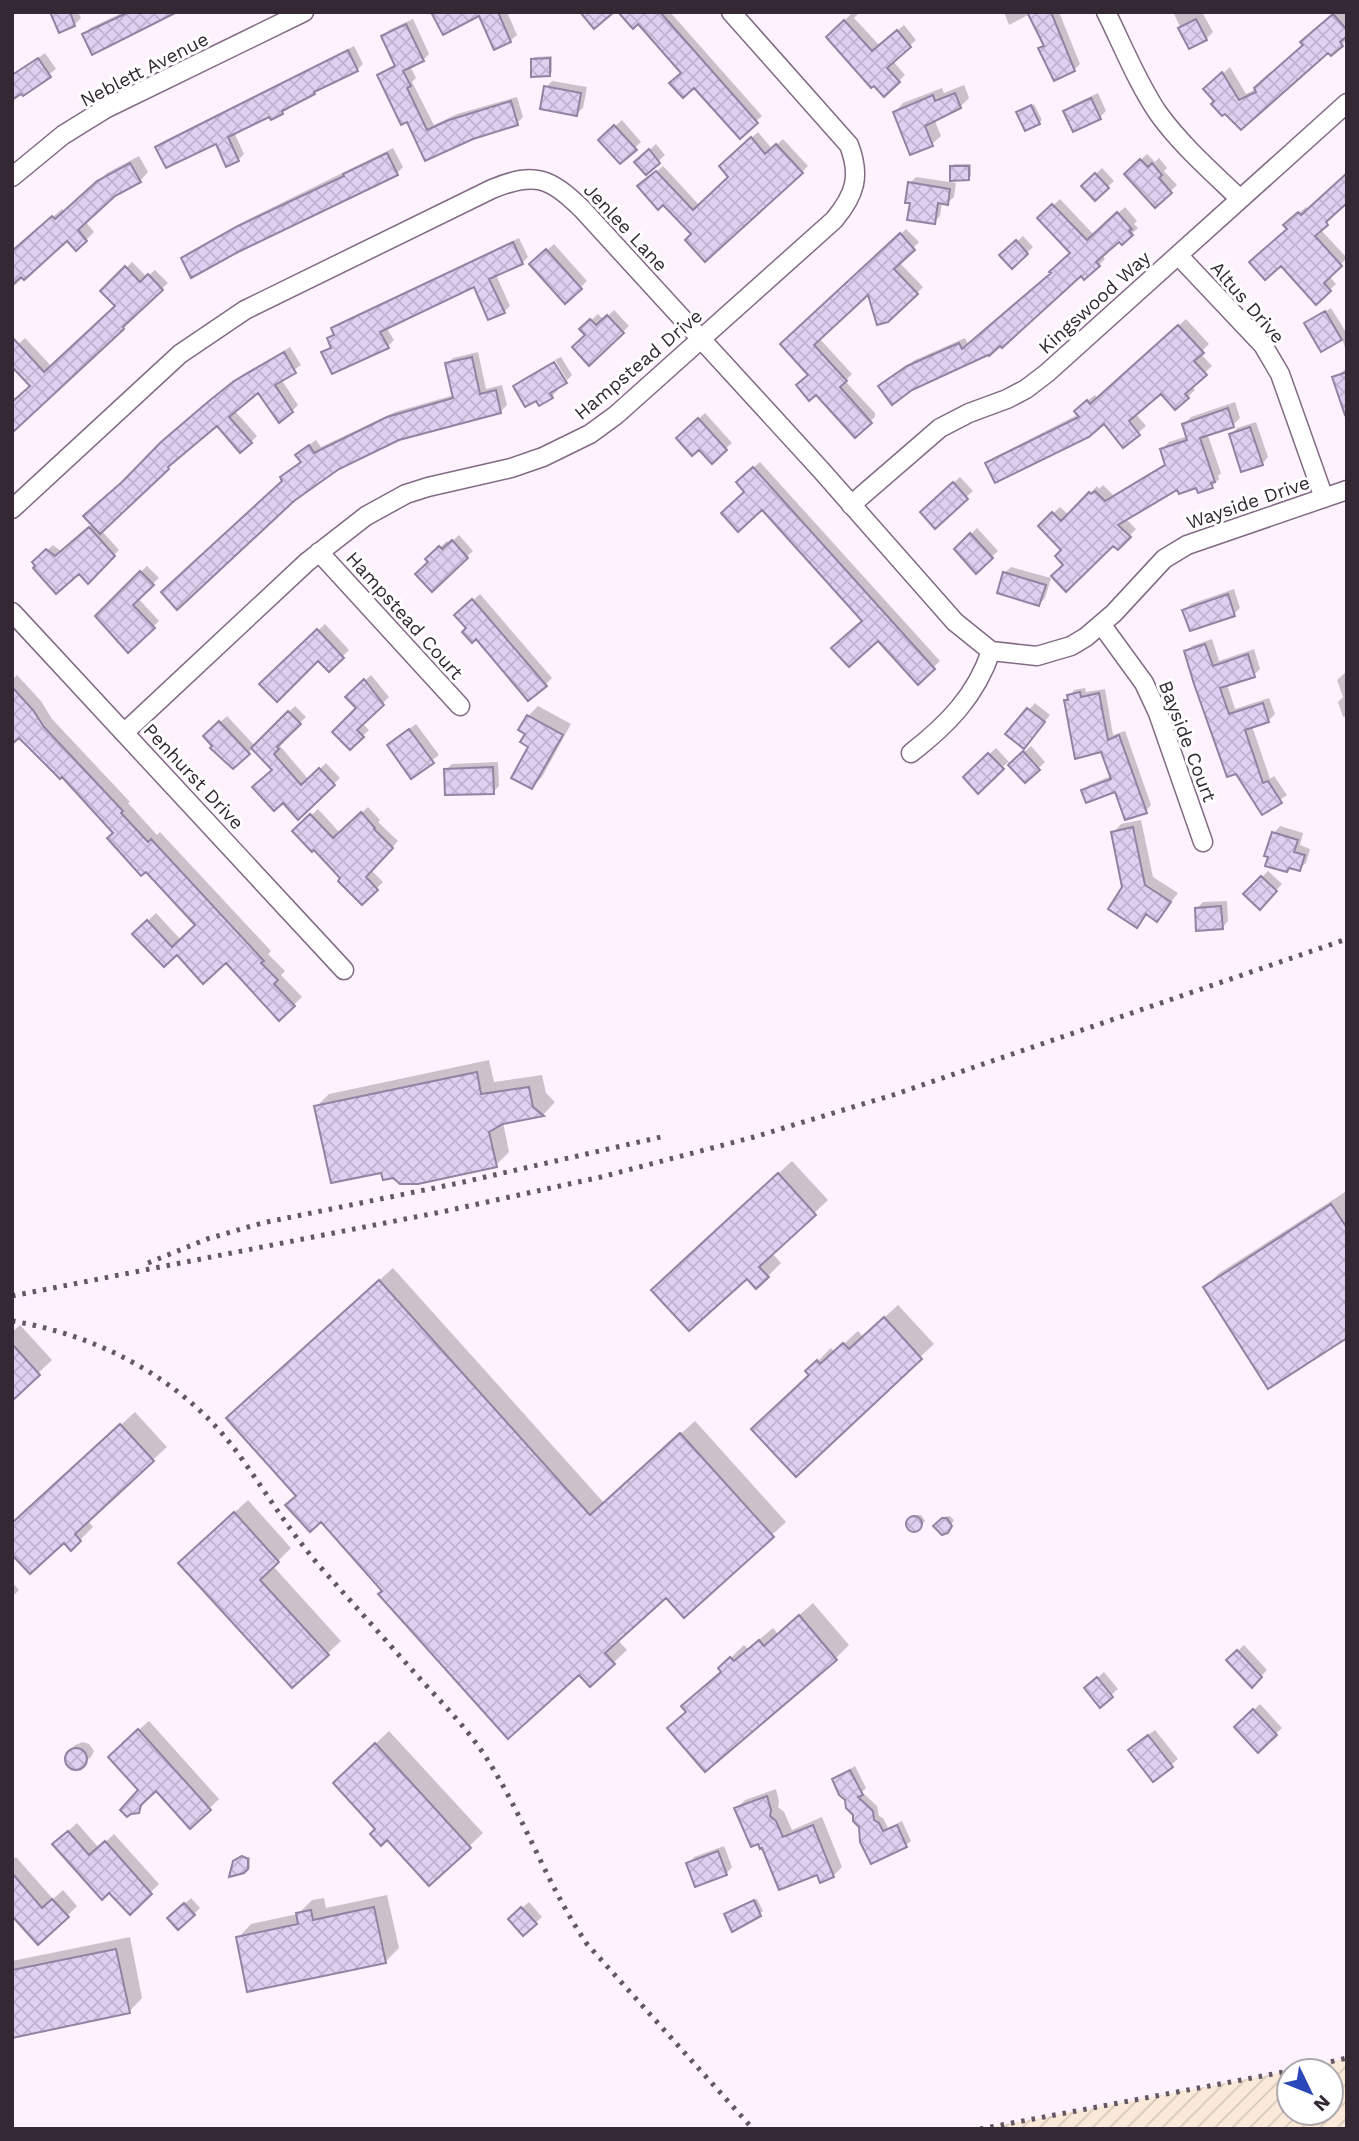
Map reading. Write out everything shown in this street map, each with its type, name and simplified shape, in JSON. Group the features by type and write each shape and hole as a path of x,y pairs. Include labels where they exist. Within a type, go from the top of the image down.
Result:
{"street":[{"name":"Neblett Avenue","path":"12,177 63,135 105,109 304,12"},
{"name":"Hampstead Drive","path":"125,732 319,552 366,516 406,494 511,468 567,447 617,415 834,220 849,198 856,181 855,160 849,145 731,12"},
{"path":"1106,12 1147,96 1159,114 1188,148 1240,199"},
{"name":"Kingswood Way","path":"851,505 940,428 1016,394 1047,373 1347,103"},
{"name":"Jenlee Lane","path":"12,509 180,354 222,324 509,182 540,180 559,187 582,209 956,622 991,651"},
{"name":"Altus Drive","path":"1178,255 1263,345 1280,374 1324,498"},
{"name":"Wayside Drive","path":"991,651 1037,656 1071,646 1124,603 1164,559 1187,545 1347,490"},
{"name":"Hampstead Court","path":"319,552 460,706"},
{"name":"Penhurst Drive","path":"12,612 344,970"},
{"name":"Bayside Court","path":"1101,624 1144,683 1158,713 1203,842"},
{"path":"911,753 950,720 964,704 984,674 991,651"}],"shaded area":[{"path":"1345,2058 1347,2129 980,2129 1275,2074 1275,2127 1345,2127"}],"building":[{"path":"50,12 70,12 75,26 59,33"},
{"path":"129,12 177,12 92,55 82,34"},
{"path":"431,12 498,12 511,42 494,50 479,16 443,35"},
{"path":"580,12 614,12 594,29"},
{"path":"618,12 660,12 758,123 740,139 694,88 683,98 669,83 681,73 638,24 633,29"},
{"path":"1027,12 1051,12 1075,71 1054,81 1038,48 1044,46"},
{"path":"1333,14 1347,30 1347,36 1340,42 1343,46 1331,56 1328,53 1241,130 1211,104 1214,101 1203,89 1222,72 1239,100 1256,92 1254,88 1303,45 1300,42"},
{"path":"1196,19 1207,40 1189,49 1178,28"},
{"path":"844,20 872,51 897,30 911,47 887,68 900,82 884,97 874,86 871,88 826,37"},
{"path":"406,24 424,61 403,71 411,86 407,88 427,130 449,120 511,101 518,125 473,139 425,161 407,122 401,125 377,75 395,66 381,36"},
{"path":"348,50 358,71 314,92 315,94 282,111 283,114 271,120 269,117 228,137 239,161 226,167 216,144 166,168 155,147"},
{"path":"38,58 51,77 23,96 21,94 12,100 12,75"},
{"path":"550,58 550,76 531,77 531,59"},
{"path":"544,86 581,93 577,116 540,109"},
{"path":"955,93 961,108 925,126 933,146 910,155 893,112 933,95 935,101"},
{"path":"1091,98 1101,119 1073,132 1063,111"},
{"path":"1031,105 1040,124 1025,131 1016,112"},
{"path":"614,125 637,150 620,164 598,140"},
{"path":"751,137 765,154 776,144 803,173 705,262 685,240 691,234 663,205 658,210 637,186 656,171 693,210 728,177 719,166"},
{"path":"649,149 660,163 646,175 634,162"},
{"path":"387,153 398,175 238,252 191,278 181,258 238,226"},
{"path":"1140,159 1148,167 1152,163 1162,175 1159,178 1172,193 1155,208 1124,174"},
{"path":"130,163 141,182 115,196 78,230 87,241 76,251 67,241 24,280 21,277 12,285 12,251 52,216 55,219 97,181"},
{"path":"950,166 969,166 969,180 950,181"},
{"path":"1095,173 1109,188 1095,201 1081,186"},
{"path":"1347,173 1347,203 1315,236 1342,266 1324,283 1331,291 1316,305 1281,266 1265,280 1249,262 1287,229 1283,225 1298,212 1301,215"},
{"path":"908,182 950,189 948,205 938,203 935,224 907,220 910,203 905,203"},
{"path":"1052,204 1087,240 1117,212 1132,229 1129,231 1133,235 1122,245 1119,242 1096,262 1100,266 1084,280 1081,276 1002,348 1000,346 989,356 912,390 892,405 878,386 907,366 959,343 962,349 1051,273 1049,272 1070,253 1037,218"},
{"path":"900,233 915,250 894,269 918,294 888,322 877,325 868,295 814,345 847,381 840,387 872,423 855,438 816,395 809,401 796,385 808,375 780,344"},
{"path":"1016,240 1028,254 1012,269 999,255"},
{"path":"513,242 523,264 489,279 505,313 488,320 474,287 380,332 389,348 332,374 321,352 331,348 327,338 334,335 331,328"},
{"path":"546,249 582,289 565,304 529,264"},
{"path":"125,266 140,282 148,274 163,290 12,433 12,402 30,386 12,367 12,337 44,372 115,306 100,291"},
{"path":"1325,311 1342,340 1321,352 1304,323"},
{"path":"607,315 624,333 589,366 572,347 585,335 579,329 590,319 596,325"},
{"path":"1178,325 1204,353 1194,361 1207,375 1185,394 1189,398 1175,410 1161,394 1129,421 1140,435 1123,448 1104,424 1089,437 995,483 985,463 1079,417 1074,411 1087,400 1090,404"},
{"path":"284,352 296,373 275,385 293,412 279,423 258,393 229,417 252,443 240,453 217,426 168,467 169,469 100,534 83,516 209,401 234,381"},
{"path":"472,357 480,394 496,390 501,413 399,440 339,469 294,501 177,610 161,592 282,481 280,477 301,462 295,455 309,445 314,453 387,417 453,398 445,363"},
{"path":"554,362 567,383 550,393 553,398 539,406 536,401 525,407 513,386"},
{"path":"1347,372 1347,414 1345,415 1332,377"},
{"path":"1228,408 1234,427 1200,438 1215,482 1211,483 1213,488 1198,493 1196,488 1179,494 1177,490 1118,525 1131,537 1118,550 1113,546 1066,592 1051,576 1063,565 1055,556 1061,550 1038,526 1052,512 1061,521 1089,492 1091,494 1095,491 1105,501 1165,465 1160,449 1187,440 1182,424"},
{"path":"698,418 727,450 712,464 699,450 692,456 676,438"},
{"path":"1250,427 1263,465 1241,472 1229,434"},
{"path":"753,467 935,669 918,685 878,641 849,667 831,648 862,621 762,510 738,532 721,513 744,492 736,482"},
{"path":"953,482 968,499 935,529 920,512"},
{"path":"89,527 115,556 88,584 79,574 56,594 33,568 35,566 32,562 46,549 55,556"},
{"path":"970,533 993,558 976,574 954,549"},
{"path":"452,540 468,558 432,592 415,574 428,562 425,559 439,546 442,549"},
{"path":"140,571 154,585 133,605 155,628 128,653 95,616"},
{"path":"1003,572 1046,585 1039,606 997,593"},
{"path":"1228,594 1235,616 1190,631 1182,610"},
{"path":"472,599 547,686 528,701 476,639 472,643 462,632 466,628 454,615"},
{"path":"317,629 344,658 329,672 318,661 277,702 259,684"},
{"path":"1205,644 1213,666 1248,654 1255,677 1220,688 1229,714 1263,703 1269,722 1245,730 1263,783 1268,781 1282,803 1262,815 1236,774 1227,777 1194,684 1184,651"},
{"path":"364,679 384,705 357,730 364,737 350,750 332,732 356,708 345,697"},
{"path":"12,687 44,727 123,811 121,813 148,842 151,839 264,961 261,963 278,980 274,984 295,1006 279,1021 226,963 203,984 177,955 164,967 132,934 147,920 172,947 195,925 146,872 141,876 107,838 113,833 62,777 60,779 19,738 12,744"},
{"path":"1080,692 1081,697 1099,693 1108,740 1119,735 1147,813 1125,820 1115,792 1086,803 1081,790 1111,779 1101,752 1075,759 1064,700 1068,700 1067,695"},
{"path":"1027,708 1045,722 1024,749 1005,734"},
{"path":"288,711 301,724 277,747 279,749 274,754 301,785 319,768 335,785 298,820 283,803 274,811 252,787 272,770 251,748"},
{"path":"527,715 563,735 532,789 511,778 528,747 520,742 525,734 518,730"},
{"path":"219,721 250,754 233,769 210,748 212,746 203,736"},
{"path":"409,729 434,763 411,779 387,745"},
{"path":"1023,751 1040,770 1025,783 1008,765"},
{"path":"988,753 1004,769 978,794 963,777"},
{"path":"493,767 494,794 445,795 444,769"},
{"path":"361,812 393,848 366,877 378,890 362,905 338,881 340,878 314,850 312,852 292,831 310,814 333,838"},
{"path":"1133,827 1145,885 1171,902 1157,922 1146,914 1137,928 1108,909 1122,887 1111,832"},
{"path":"1272,832 1298,840 1294,852 1305,855 1300,871 1289,868 1287,872 1265,866 1268,857 1264,856"},
{"path":"1261,876 1277,891 1260,910 1243,894"},
{"path":"1221,906 1223,929 1196,931 1195,908"},
{"path":"477,1072 481,1094 529,1087 533,1107 544,1116 503,1124 489,1132 497,1167 418,1184 400,1184 393,1178 383,1180 381,1173 331,1183 314,1106"},
{"path":"778,1173 816,1215 759,1267 769,1277 756,1289 747,1279 689,1331 651,1290"},
{"path":"1331,1204 1347,1228 1347,1338 1268,1389 1203,1287"},
{"path":"379,1280 590,1515 680,1433 774,1537 684,1618 666,1598 605,1653 615,1664 590,1687 579,1675 508,1739 378,1594 382,1591 321,1522 310,1532 285,1505 296,1496 226,1418"},
{"path":"884,1317 922,1359 796,1477 751,1429 809,1375 805,1371 817,1360 820,1364 843,1343 849,1349"},
{"path":"12,1344 40,1375 12,1401"},
{"path":"120,1424 154,1461 75,1534 81,1541 71,1551 64,1543 30,1574 12,1555 12,1523"},
{"path":"234,1512 279,1562 260,1580 329,1655 292,1688 178,1563"},
{"path":"911,1516 917,1516 922,1524 920,1530 911,1532 906,1527 906,1521"},
{"path":"942,1518 947,1518 952,1526 948,1533 942,1535 933,1526"},
{"path":"799,1615 837,1660 705,1772 667,1728 686,1712 681,1706 721,1672 718,1668 730,1657 734,1661 759,1640 764,1646"},
{"path":"1237,1650 1262,1677 1252,1688 1226,1660"},
{"path":"1097,1677 1113,1697 1100,1708 1084,1688"},
{"path":"1253,1709 1277,1735 1258,1753 1234,1727"},
{"path":"138,1729 211,1810 190,1829 156,1791 141,1805 139,1813 127,1817 120,1810 138,1790 108,1757"},
{"path":"1148,1735 1173,1767 1153,1782 1128,1750"},
{"path":"375,1743 471,1848 429,1886 387,1840 381,1846 370,1834 375,1829 333,1783"},
{"path":"72,1748 80,1748 87,1755 87,1763 80,1770 72,1770 65,1763 65,1755"},
{"path":"850,1770 863,1795 858,1797 873,1811 874,1820 883,1831 897,1825 907,1847 871,1864 860,1842 859,1827 853,1821 853,1815 846,1808 845,1800 839,1795 832,1779"},
{"path":"767,1796 770,1816 776,1821 783,1837 813,1825 834,1877 820,1883 817,1875 779,1890 762,1848 760,1849 758,1844 751,1847 734,1808"},
{"path":"68,1831 89,1855 105,1841 152,1894 130,1915 109,1893 102,1900 52,1844"},
{"path":"718,1851 727,1875 695,1887 686,1863"},
{"path":"242,1856 248,1859 248,1869 244,1873 229,1877 233,1861"},
{"path":"12,1873 42,1908 52,1899 69,1917 38,1945 12,1916"},
{"path":"754,1900 761,1916 732,1932 724,1914"},
{"path":"184,1903 195,1915 178,1930 167,1918"},
{"path":"374,1907 386,1963 247,1992 236,1937 298,1924 296,1913 311,1910 313,1920"},
{"path":"521,1907 537,1924 523,1936 508,1919"},
{"path":"116,1949 130,2013 12,2038 12,1970"}],"railway":[{"path":"12,1296 446,1211 601,1177 754,1137 896,1094 1347,939"},
{"path":"148,1263 207,1239 262,1223 459,1183 661,1137"},
{"path":"12,1321 46,1328 111,1351 170,1386 221,1432 312,1557 458,1720 482,1751 502,1784 560,1900 587,1944 753,2129"},
{"path":"980,2129 1275,2074"}]}
